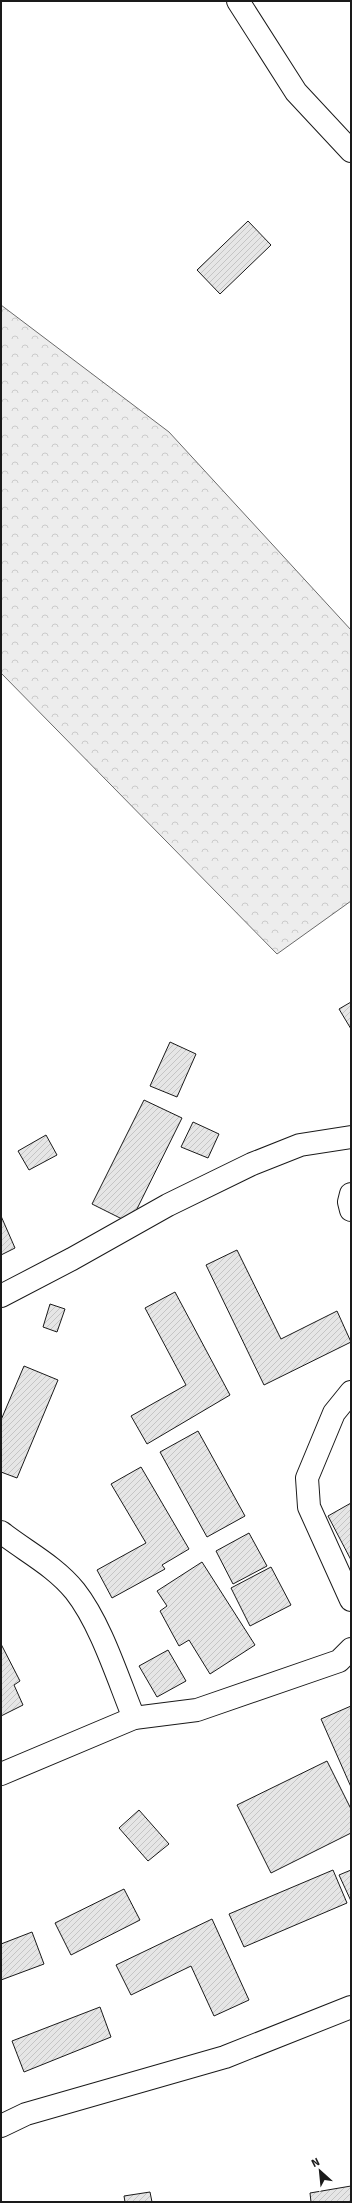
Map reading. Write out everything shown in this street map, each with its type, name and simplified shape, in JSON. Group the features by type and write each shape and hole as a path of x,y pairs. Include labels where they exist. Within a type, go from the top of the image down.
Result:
{"street":[{"path":"238,1 296,92 351,151"},
{"path":"1,1296 72,1259 168,1205 252,1164 300,1145 351,1137"},
{"path":"351,1194 349,1202 351,1210"},
{"path":"351,1392 334,1413 307,1478 309,1507 351,1600"},
{"path":"1,1532 36,1555 75,1590 94,1623 134,1718"},
{"path":"1,1774 134,1718 197,1710 339,1661 351,1649"},
{"path":"1,2126 26,2114 225,2057 351,2007"}],"green space":[{"path":"1,305 169,432 351,630 351,901 277,954 1,673"}],"building":[{"path":"248,221 271,245 220,294 197,270"},
{"path":"351,1002 351,1029 339,1009"},
{"path":"170,1042 196,1054 177,1097 150,1086"},
{"path":"144,1100 182,1118 130,1223 92,1204"},
{"path":"193,1122 219,1134 208,1158 181,1147"},
{"path":"46,1135 57,1155 29,1170 18,1151"},
{"path":"1,1216 15,1248 1,1255"},
{"path":"237,1250 281,1339 337,1311 351,1342 264,1385 206,1265"},
{"path":"175,1292 230,1395 147,1444 131,1416 186,1385 145,1308"},
{"path":"50,1304 65,1309 57,1332 43,1327"},
{"path":"24,1366 58,1380 17,1478 1,1472 1,1420"},
{"path":"198,1431 245,1516 207,1537 160,1452"},
{"path":"141,1467 189,1549 162,1565 165,1569 112,1598 97,1570 146,1543 111,1484"},
{"path":"351,1503 351,1560 328,1516"},
{"path":"249,1533 267,1566 233,1584 216,1551"},
{"path":"202,1562 255,1645 210,1674 189,1640 179,1646 160,1611 167,1606 157,1591"},
{"path":"271,1567 291,1605 250,1626 231,1588"},
{"path":"1,1644 20,1681 14,1685 23,1705 1,1716"},
{"path":"168,1650 186,1681 157,1697 139,1666"},
{"path":"351,1706 351,1787 321,1719"},
{"path":"327,1761 351,1809 351,1833 271,1873 237,1805"},
{"path":"139,1810 169,1844 148,1861 119,1828"},
{"path":"333,1870 347,1903 244,1947 229,1914"},
{"path":"351,1870 351,1901 339,1875"},
{"path":"124,1889 140,1920 71,1955 55,1923"},
{"path":"212,1919 249,2000 214,2016 191,1966 131,1995 116,1965"},
{"path":"32,1932 44,1964 1,1980 1,1944"},
{"path":"100,2007 111,2037 24,2072 12,2041"},
{"path":"351,2186 351,2202 311,2202 310,2193"},
{"path":"150,2192 152,2202 125,2202 124,2196"}]}
